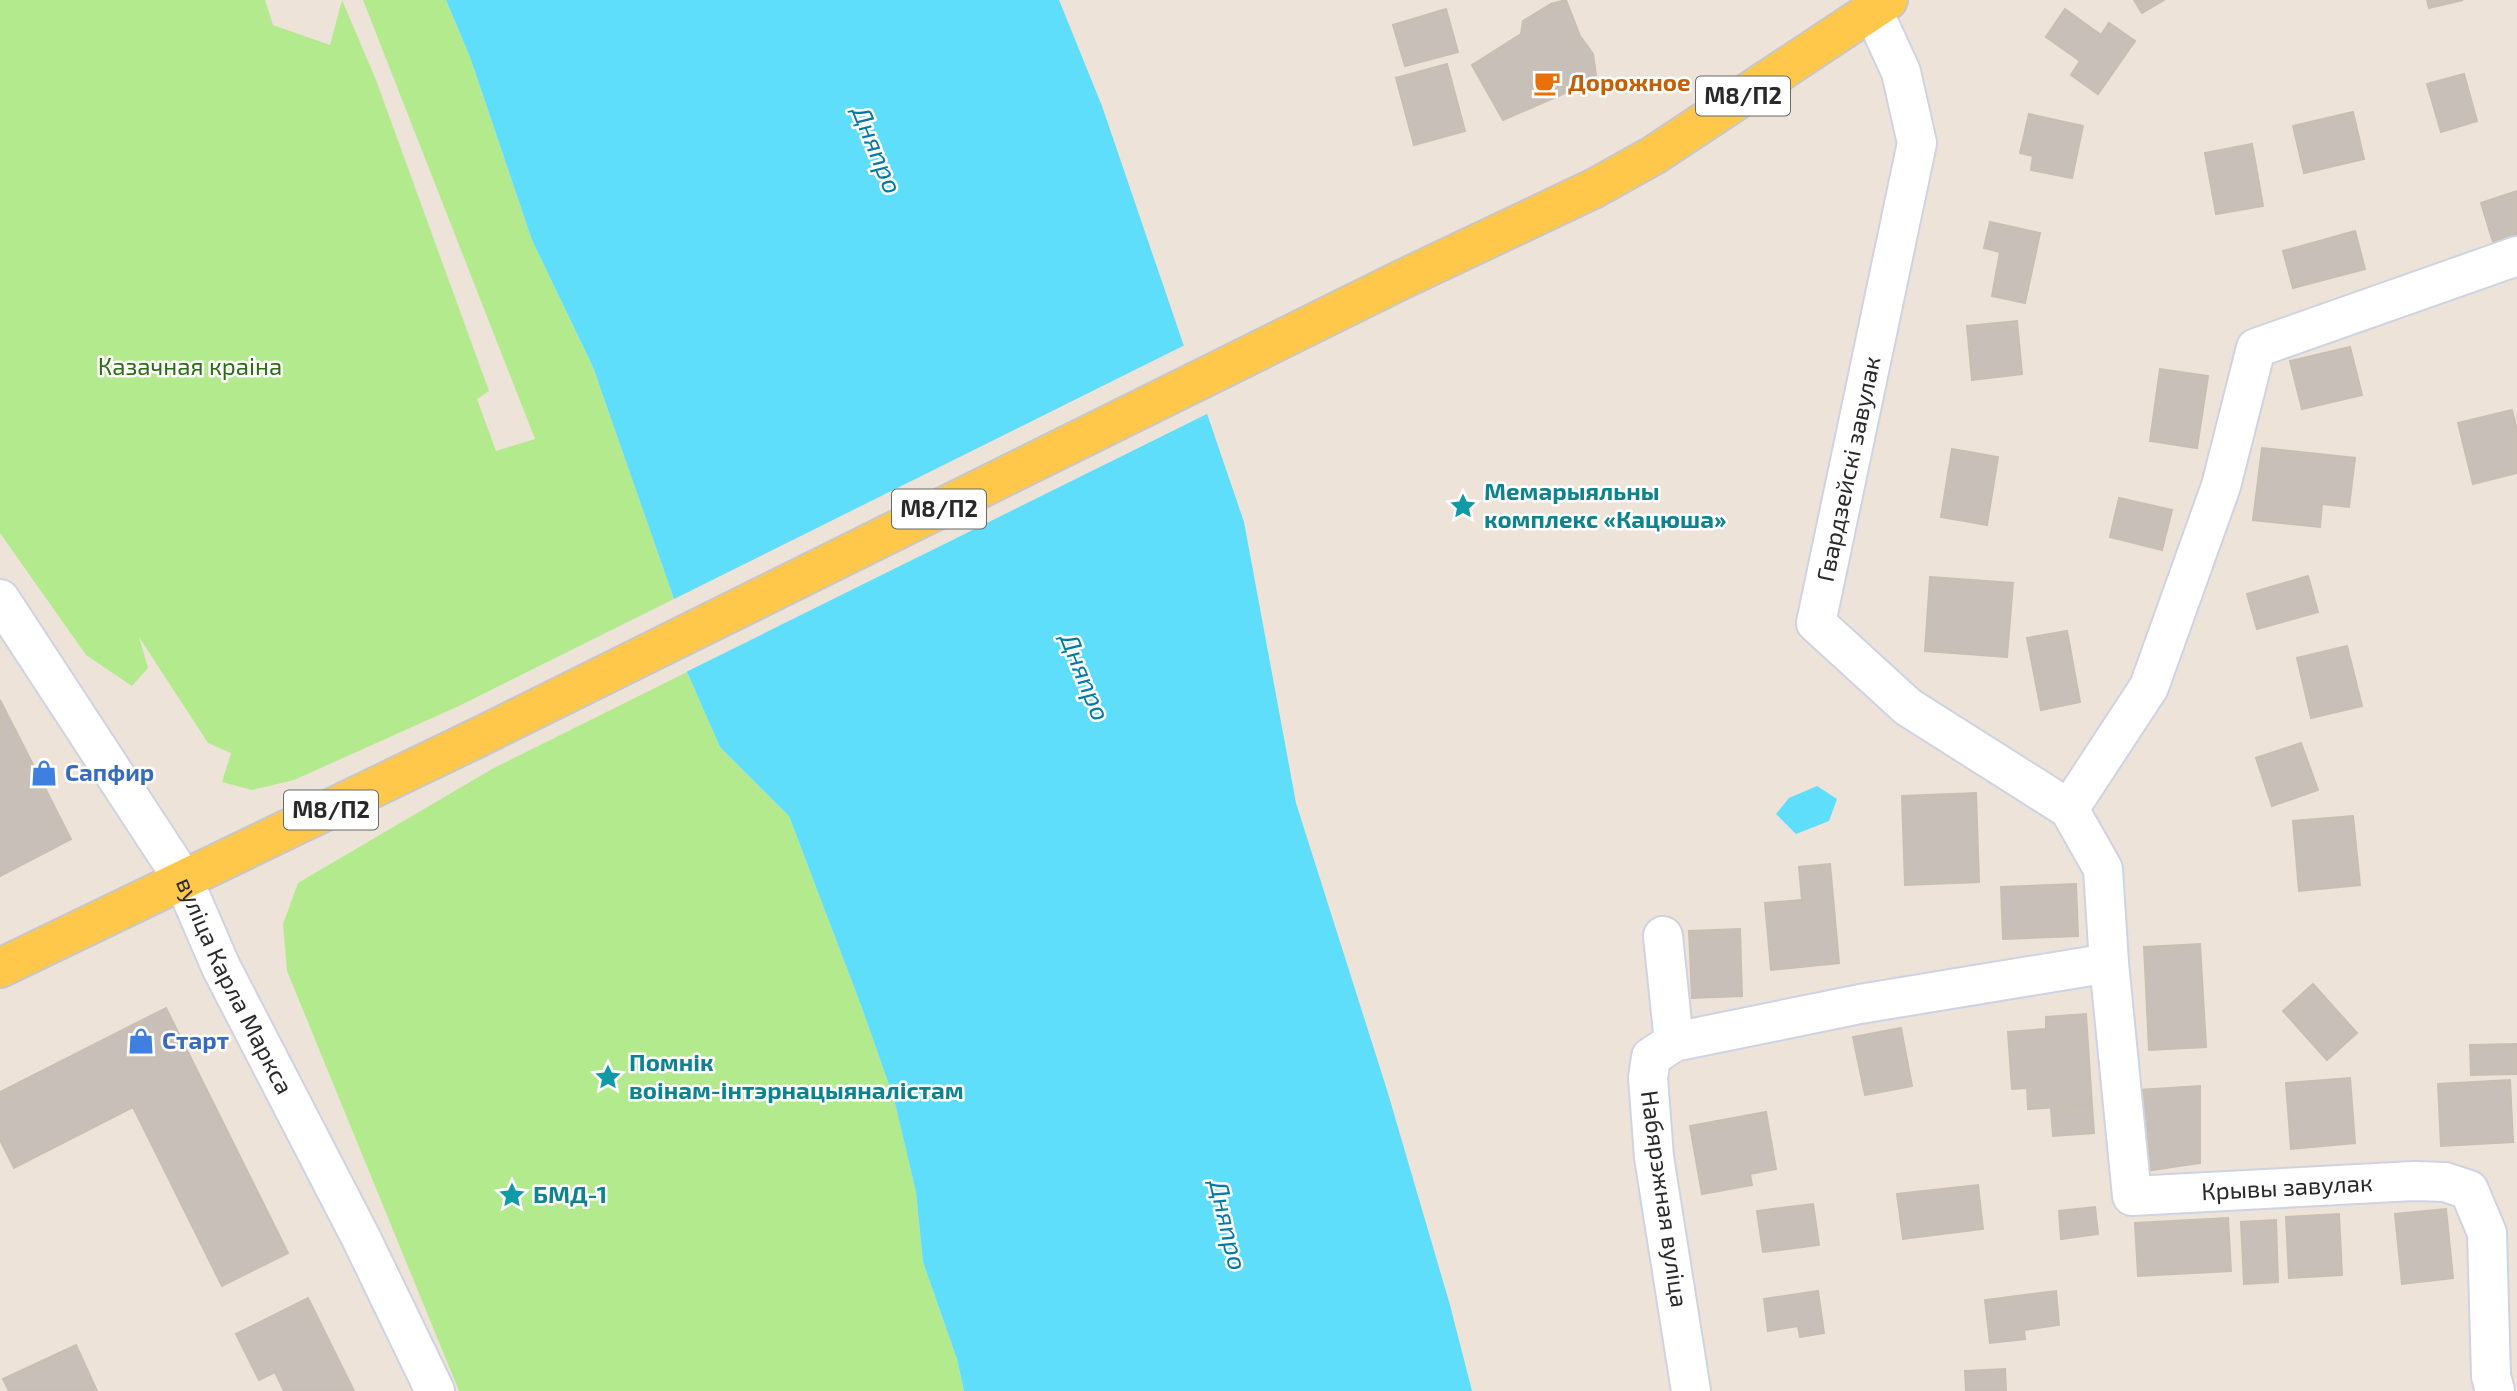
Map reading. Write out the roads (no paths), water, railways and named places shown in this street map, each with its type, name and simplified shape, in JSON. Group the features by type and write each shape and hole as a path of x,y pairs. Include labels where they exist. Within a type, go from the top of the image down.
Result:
{"main road":[{"name":"М8/П2","path":"0,968 477,738 1401,280 1595,188 1642,162 1881,5"}],"street":[{"name":"Гвардзейскі завулак","path":"1881,5 1901,72 1917,143 1816,623 1908,707 2069,809"},
{"path":"2069,809 2149,687 2221,486 2256,348 2517,256"},
{"name":"вуліца Карла Маркса","path":"0,600 183,879 221,967 361,1238 435,1391"},
{"name":"Крывы завулак","path":"2069,809 2103,870 2109,963 2132,1196 2414,1181 2445,1182 2469,1191 2487,1233 2491,1376 2495,1391"},
{"path":"1663,936 1674,1042 1860,1004 2109,963"},
{"name":"Набярэжная вуліца","path":"1674,1042 1651,1056 1648,1078 1654,1157 1691,1391"}],"water":[{"name":"Дняпро","path":"446,0 1059,0 1102,106 1244,522 1296,803 1387,1090 1450,1305 1472,1391 964,1391 957,1359 923,1262 916,1192 894,1099 862,1008 789,816 720,747 687,672 674,599 593,367 532,240 470,57"},
{"path":"1817,786 1837,799 1829,821 1796,834 1776,814 1789,798"}],"place":[{"name":"Дорожное","path":"1547,83"},
{"name":"Мемарыяльны комплекс «Кацюша»","path":"1463,506"},
{"name":"Сапфир","path":"44,773"},
{"name":"Старт","path":"141,1041"},
{"name":"Помнік воінам-інтэрнацыяналістам","path":"608,1077"},
{"name":"БМД-1","path":"512,1195"}],"park label":[{"name":"Казачная краіна","path":"190,367"}]}
